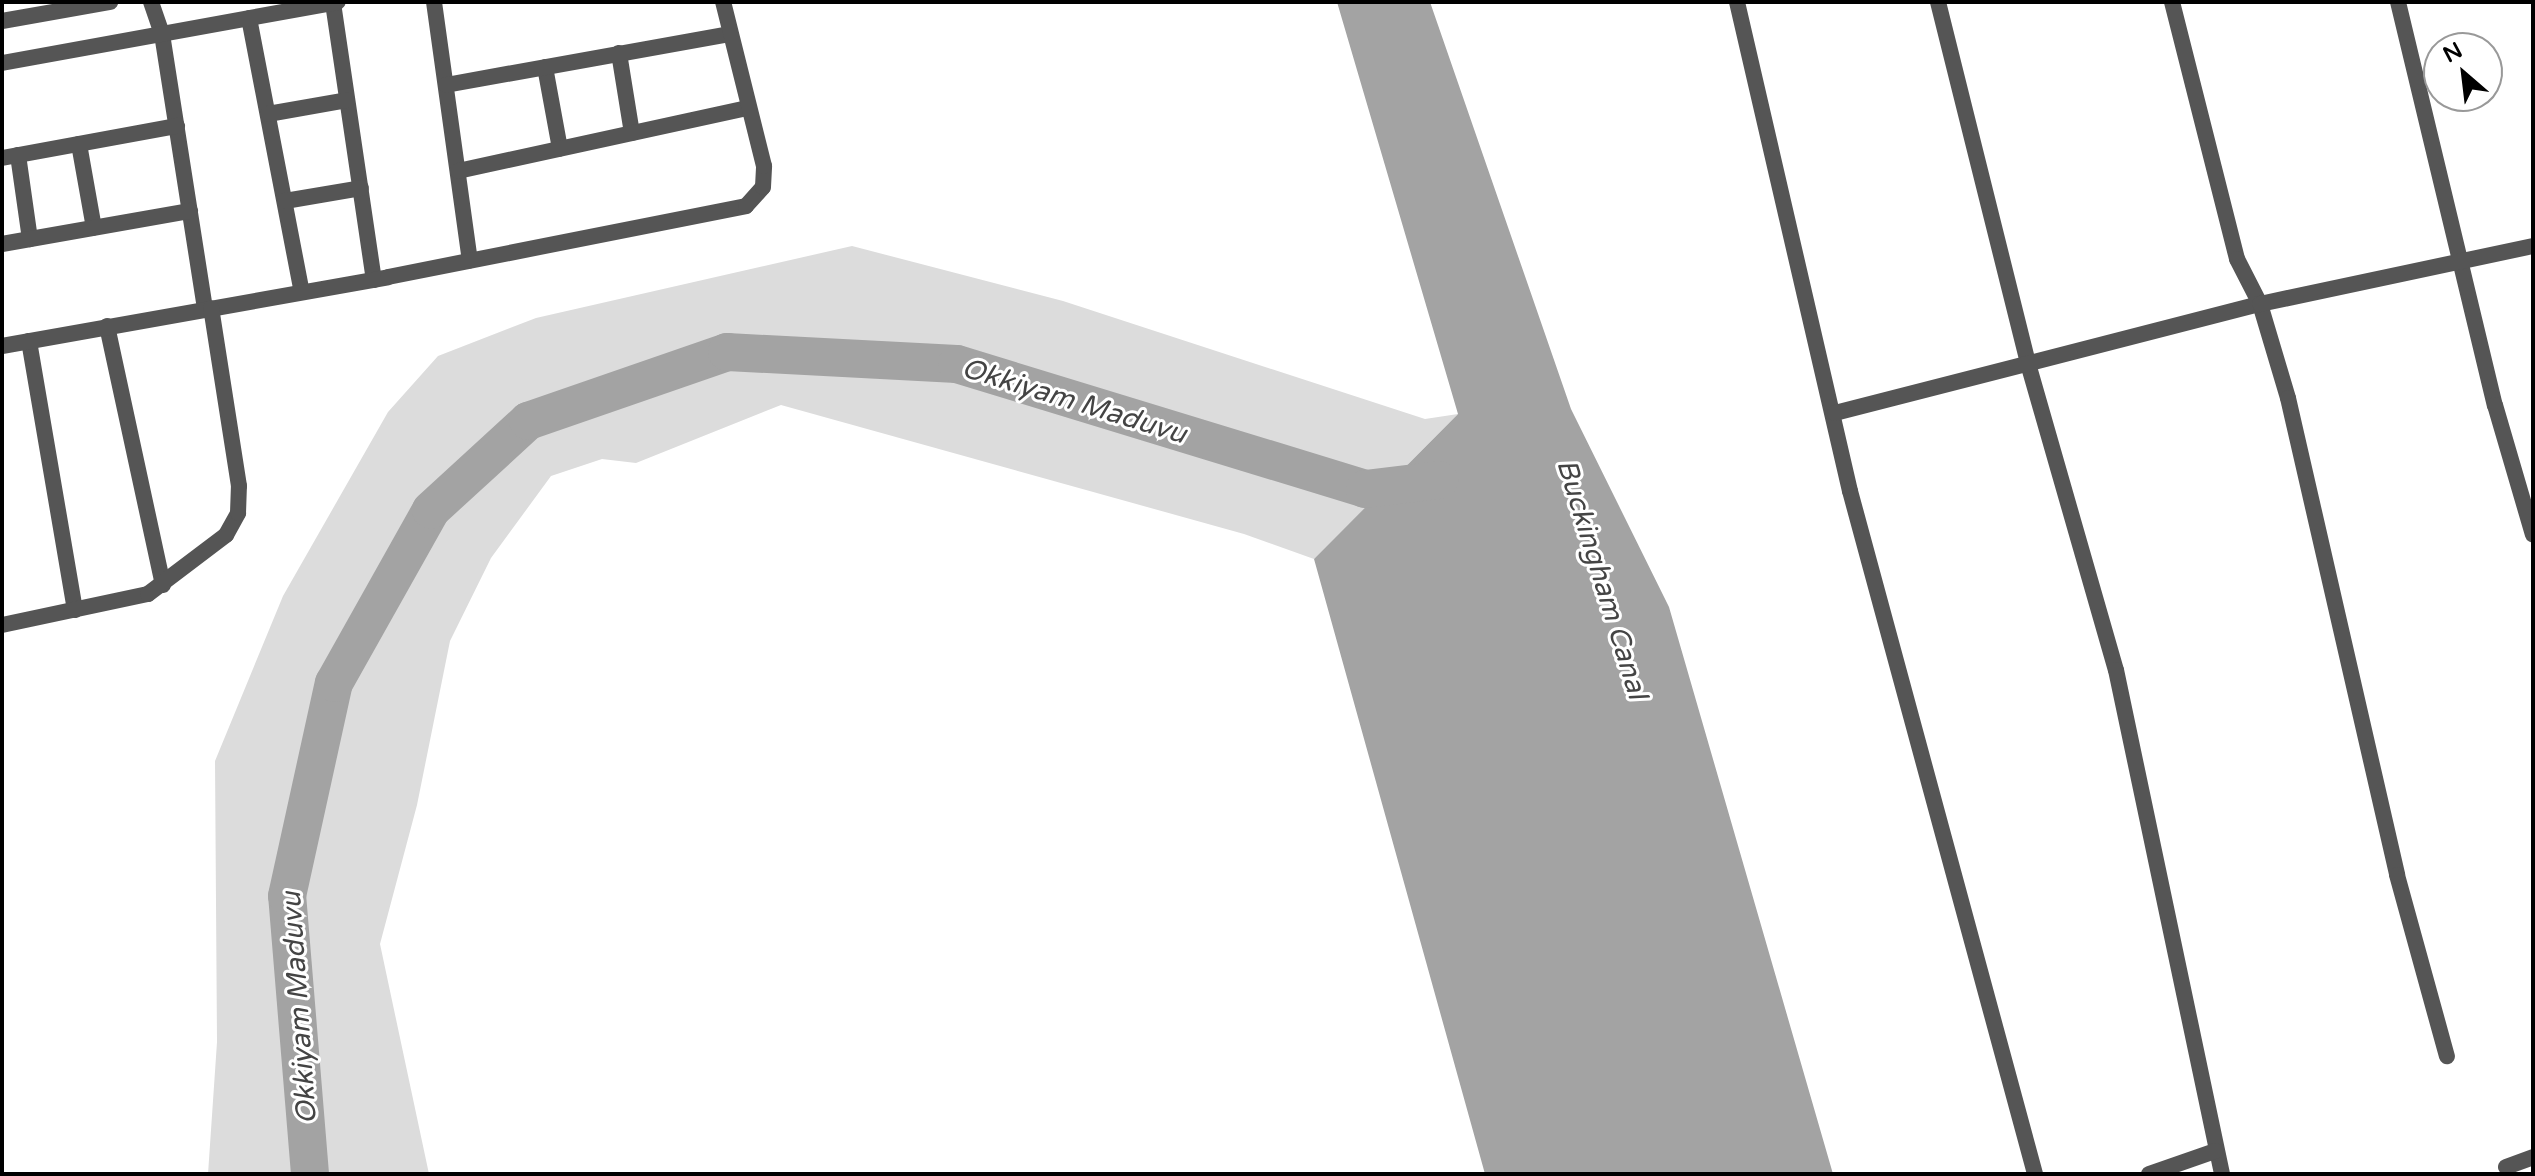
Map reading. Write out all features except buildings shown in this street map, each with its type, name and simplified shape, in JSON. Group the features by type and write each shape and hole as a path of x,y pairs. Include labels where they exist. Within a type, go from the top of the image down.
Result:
{"street":[{"path":"2,21 44,8 110,2"},
{"path":"2,625 134,599 163,585 226,535 238,513 239,486 162,34 151,2"},
{"path":"2,63 336,2 374,280"},
{"path":"434,2 470,261"},
{"path":"2,346 374,280 746,206 763,187 764,166 747,108 723,2"},
{"path":"1737,2 1835,413 1850,491 2035,1174"},
{"path":"1938,2 2029,367 2116,670 2222,1174"},
{"path":"2172,2 2237,259 2260,304 2288,398 2397,875 2447,1056"},
{"path":"2398,2 2465,264 2495,405 2533,535"},
{"path":"249,18 302,292"},
{"path":"446,85 730,34"},
{"path":"619,53 632,133"},
{"path":"545,67 560,149"},
{"path":"268,114 347,100"},
{"path":"458,171 747,108"},
{"path":"30,239 10,157 177,126"},
{"path":"79,144 94,228"},
{"path":"285,201 361,188"},
{"path":"2,244 190,211"},
{"path":"1835,413 2029,367 2260,304 2465,264 2533,246"},
{"path":"107,326 163,585"},
{"path":"29,341 75,610"},
{"path":"2149,1174 2215,1151"},
{"path":"2506,1167 2533,1157"}],"shaded area":[{"path":"852,246 1063,301 1425,419 1458,414 1314,559 1244,534 781,405 636,463 602,459 551,476 491,558 450,641 417,805 380,944 429,1174 208,1174 217,1042 215,761 283,596 388,412 438,356 536,318"}],"water":[{"name":"Buckingham Canal","path":"1337,2 1430,2 1571,409 1669,607 1833,1174 1485,1174 1314,559 1458,414"}],"waterway":[{"name":"Okkiyam Maduvu","path":"310,1174 287,896 334,683 431,510 528,421 727,352 957,364 1365,489 1439,480"}]}
